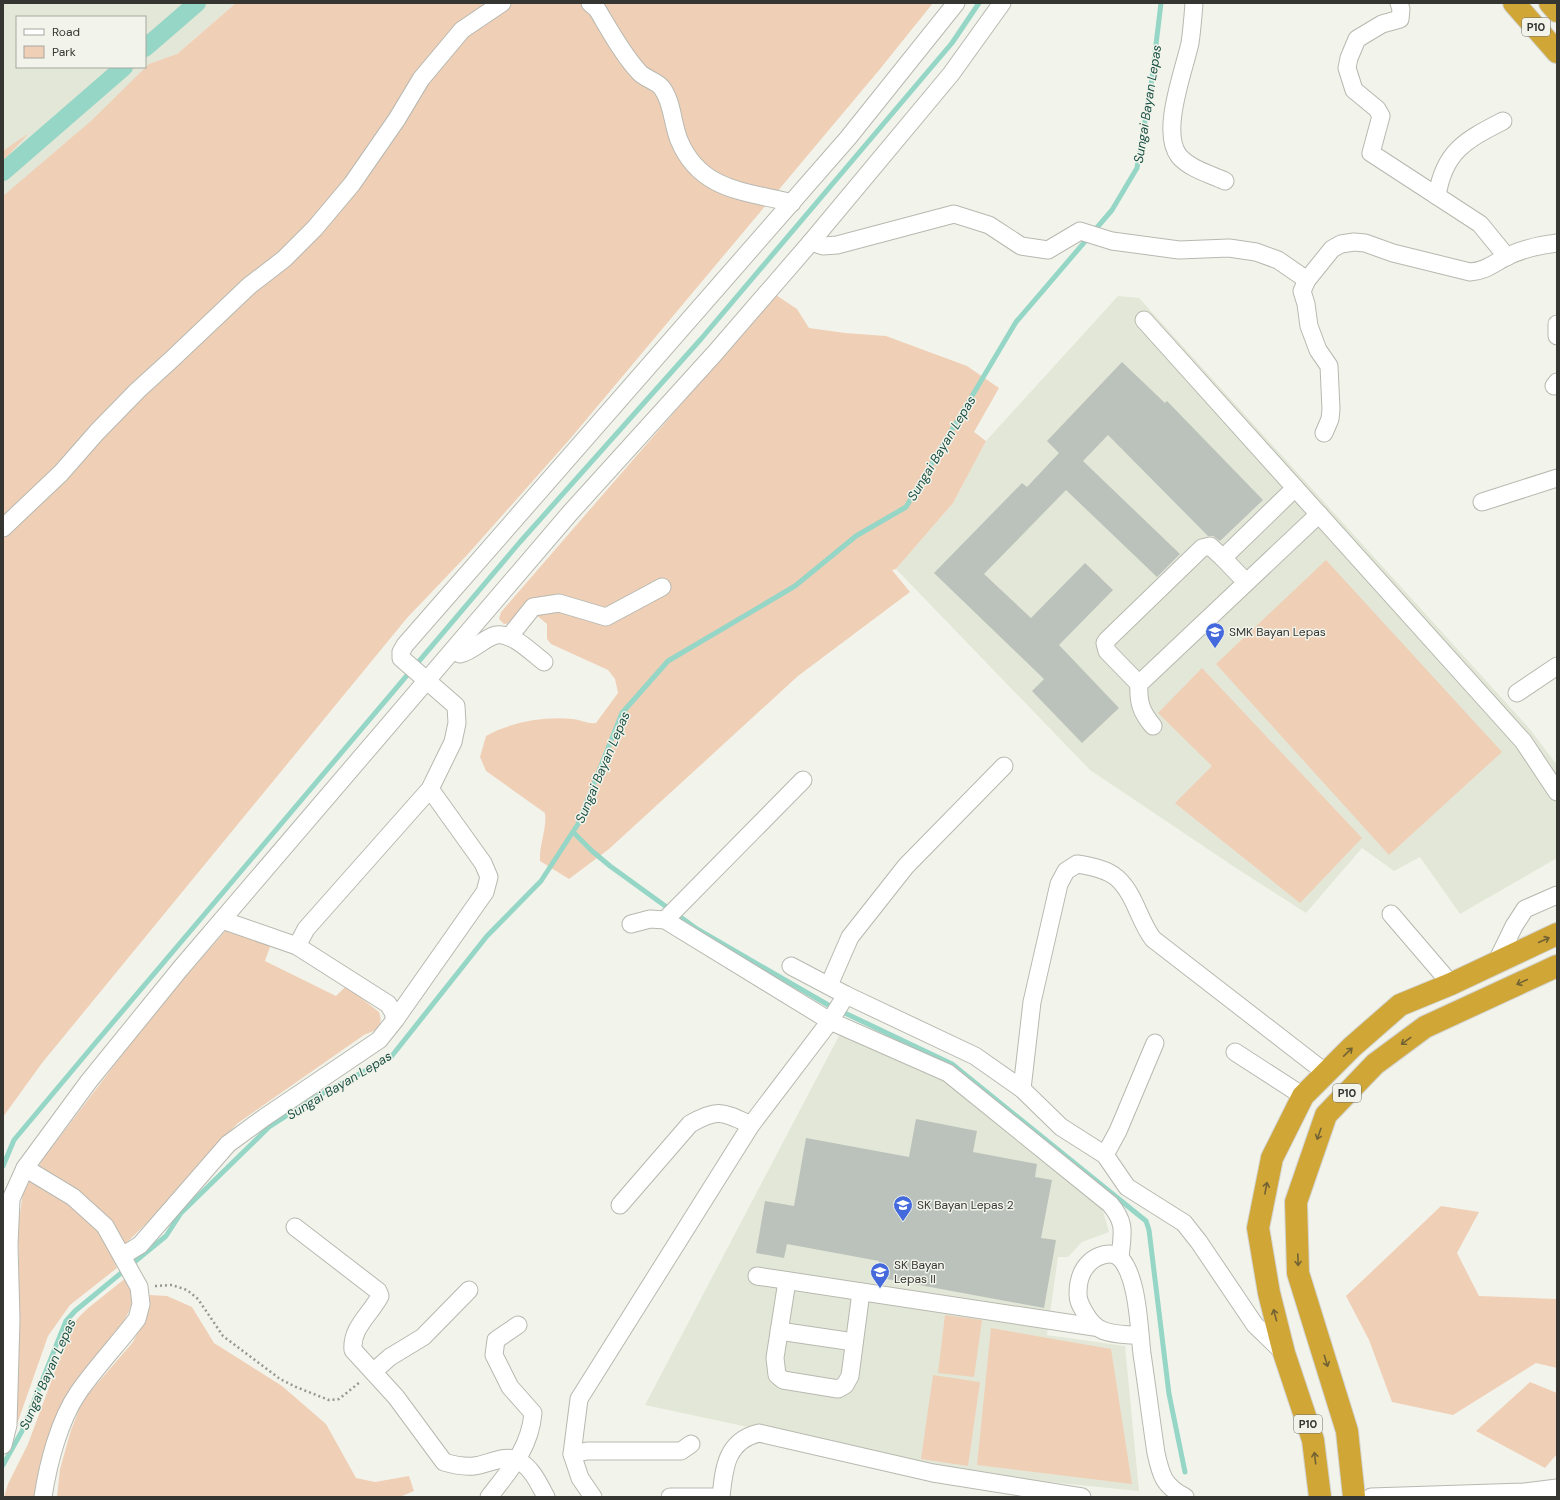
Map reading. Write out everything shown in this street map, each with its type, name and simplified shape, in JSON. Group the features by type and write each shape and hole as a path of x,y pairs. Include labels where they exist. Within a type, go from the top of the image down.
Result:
{"highway":[{"name":"P10","path":"1514,3 1557,52"},
{"name":"P10","path":"1550,3 1557,11"},
{"name":"P10","path":"1320,1497 1313,1440 1284,1353 1269,1293 1258,1228 1272,1158 1303,1096 1352,1047 1400,1005 1451,984 1557,934"},
{"name":"P10","path":"1354,1497 1347,1431 1298,1273 1296,1202 1326,1115 1375,1064 1425,1027 1557,966"}],"street":[{"path":"3,528 60,473 138,390 249,286 284,259 315,228 352,184 421,79 462,30 502,3"},
{"path":"590,3 597,9 640,73 661,87 671,109 678,138 688,159 704,175 719,185 792,203"},
{"path":"297,946 306,929 430,789 453,742 457,723 456,706 404,662 401,658 401,652 405,645 848,138 956,3"},
{"path":"3,1444 8,1425 11,1319 9,1245 11,1198 25,1168 89,1081 222,920 424,680 454,651 570,513 709,359 811,242 951,74 1002,3"},
{"path":"1194,3 1190,41 1172,116 1172,134 1178,155 1186,163 1225,181"},
{"path":"1399,3 1401,9 1400,19 1382,24 1357,39 1349,58 1348,68 1354,90 1377,109 1381,116 1371,153 1480,224 1507,257"},
{"path":"1437,196 1439,183 1445,169 1456,151 1468,140 1503,121"},
{"path":"811,242 823,246 837,246 954,214 989,225 1021,246 1048,250 1080,231 1112,241 1179,250 1229,248 1256,252 1278,260 1307,280"},
{"path":"1324,433 1330,419 1331,409 1329,366 1318,350 1309,326 1306,304 1302,291 1307,280 1332,249 1341,244 1354,242 1365,243 1393,254 1470,272 1482,271 1507,257 1528,248 1557,243"},
{"path":"1144,320 1523,741 1557,792"},
{"path":"1557,324 1557,336"},
{"path":"1482,502 1557,478"},
{"path":"1223,558 1295,488"},
{"path":"1153,726 1143,714 1138,702 1139,684 1319,514"},
{"path":"1139,684 1107,651 1105,643 1202,548 1210,546 1246,582"},
{"path":"509,637 533,607 559,603 606,617 662,587"},
{"path":"454,651 460,654 496,636 509,637 544,662"},
{"path":"1517,693 1557,666"},
{"path":"829,985 850,938 906,866 1004,766"},
{"path":"631,924 673,912 803,780"},
{"path":"124,1260 140,1245 228,1144 265,1117 379,1040 396,1020 485,892 489,877 483,863 430,789"},
{"path":"1022,1089 1032,1002 1059,884 1066,871 1077,864 1094,867 1117,878 1130,895 1145,929 1153,939 1326,1073"},
{"path":"1497,961 1514,926 1526,909 1557,895"},
{"path":"673,912 831,1018 948,1074 1119,1196 1184,1223 1199,1242 1255,1325 1284,1353"},
{"path":"1390,914 1451,984"},
{"path":"222,920 297,946 388,1004 396,1020"},
{"path":"791,966 829,985 844,998 975,1056 1022,1089 1061,1126 1105,1155 1119,1196 1122,1222 1120,1258 1133,1287 1159,1467 1171,1490 1185,1497"},
{"path":"593,1497 580,1478 572,1454 579,1399 751,1125 831,1018 844,998"},
{"path":"1105,1155 1118,1130 1155,1043"},
{"path":"1235,1052 1303,1096"},
{"path":"620,1205 690,1124 703,1117 716,1113 726,1113 751,1125"},
{"path":"25,1168 73,1197 105,1226 137,1284 141,1304 137,1319 78,1393 66,1416 46,1475 43,1497"},
{"path":"295,1227 378,1291 380,1296 378,1300 360,1323 352,1342 353,1350 396,1396 444,1462 456,1465 474,1466 509,1458 518,1460 537,1479 546,1497"},
{"path":"1094,1327 1078,1301 1078,1281 1083,1269 1101,1255 1110,1254 1120,1258"},
{"path":"757,1276 1094,1327 1102,1331 1140,1336"},
{"path":"787,1281 775,1358 776,1375 783,1380 838,1389 845,1385 850,1376 861,1292"},
{"path":"373,1372 390,1357 423,1337 469,1290"},
{"path":"489,1497 518,1460 532,1429 533,1413 510,1387 494,1355 496,1340 518,1325"},
{"path":"779,1331 854,1342"},
{"path":"721,1497 724,1470 732,1451 739,1441 746,1436 759,1433 933,1473 1029,1492 1082,1497"},
{"path":"572,1454 588,1451 681,1451 691,1444"},
{"path":"1371,1497 1524,1492 1557,1488"},
{"path":"670,1497 713,1497"}],"path":[{"path":"137,1284 172,1285 187,1290 198,1299 223,1336 280,1378 315,1395 329,1400 339,1399 373,1372"}],"shaded area":[{"path":"3,3 236,3 3,204"},
{"name":"SMK Bayan Lepas","path":"1118,296 1139,298 1529,728 1557,765 1557,858 1460,914 1420,857 1394,871 1362,848 1306,913 1090,770 896,569 953,503 986,441"},
{"name":"SK Bayan Lepas II","path":"841,1032 949,1079 1083,1187 1103,1211 1109,1232 1082,1242 1068,1257 1058,1257 1047,1335 1125,1346 1139,1491 968,1474 645,1405"}],"green space":[{"path":"236,3 933,3 880,69 570,439 468,554 407,618 42,1063 3,1117 3,196 91,121 149,64 177,54"},
{"path":"29,133 3,161 3,151"},
{"path":"776,295 797,309 809,328 845,333 886,336 967,366 999,388 974,432 986,441 953,503 896,569 892,570 910,592 798,676 609,849 569,879 540,861 545,825 545,813 486,771 480,757 486,736 506,727 528,721 551,718 573,719 596,723 618,693 615,679 608,670 551,644 547,639 547,624 535,614 512,623 504,624 499,619 501,612"},
{"path":"1326,560 1502,752 1389,855 1216,664"},
{"path":"1202,668 1362,838 1300,903 1175,803 1212,766 1158,713"},
{"path":"228,928 271,944 265,961 336,996 346,986 379,1012 381,1021 380,1025 238,1123 199,1163 157,1213 112,1257 117,1268 70,1305 48,1336 15,1430 19,1267 18,1227 23,1192 43,1159 156,1010"},
{"path":"1441,1206 1479,1212 1457,1253 1479,1296 1557,1299 1557,1368 1536,1363 1453,1415 1392,1402 1369,1340 1346,1296"},
{"path":"127,1277 132,1294 132,1301 128,1314 115,1334 43,1464 35,1497 4,1497 8,1484 28,1444 65,1344 77,1319 87,1309"},
{"path":"150,1295 167,1296 192,1307 214,1343 282,1386 326,1424 356,1478 375,1482 409,1476 414,1491 400,1497 57,1497 60,1469 71,1430 83,1400 133,1342 141,1326"},
{"path":"945,1315 982,1320 974,1377 938,1373"},
{"path":"991,1328 1111,1349 1132,1484 977,1465"},
{"path":"933,1375 980,1382 968,1466 921,1459"},
{"path":"1530,1382 1557,1393 1557,1454 1545,1468 1476,1431"}],"building":[{"path":"1122,362 1165,403 1167,401 1263,500 1220,541 1213,536 1208,536 1108,435 1083,461 1180,554 1157,577 1066,490 984,574 1031,618 1085,563 1113,590 1059,645 1119,708 1082,743 1032,691 1044,679 934,573 1022,483 1027,487 1059,453 1047,441"},
{"name":"SK Bayan Lepas 2","path":"916,1119 977,1131 973,1152 1037,1164 1035,1177 1052,1180 1041,1238 1056,1240 1044,1308 876,1277 879,1261 787,1244 784,1258 756,1253 765,1201 794,1206 806,1138 909,1157"}],"waterway":[{"path":"146,47 197,3"},
{"path":"3,1166 14,1140 92,1047 520,542 701,339 952,43 979,3"},
{"name":"Sungai Bayan Lepas","path":"3,1465 22,1431 66,1321 75,1311 166,1236 181,1213 269,1127 314,1098 391,1057 487,936 541,881 578,824 622,713 668,661 795,586 856,536 906,507 1016,322 1112,210 1137,168 1151,86 1161,3"},
{"path":"3,172 123,68"},
{"path":"573,832 610,866 697,929 830,1006 952,1064 1146,1221 1149,1230 1169,1394 1185,1472"}],"place":[{"name":"SMK Bayan Lepas","path":"1215,649"},
{"name":"SK Bayan Lepas 2","path":"903,1222"},
{"name":"SK Bayan Lepas II","path":"880,1289"}]}
